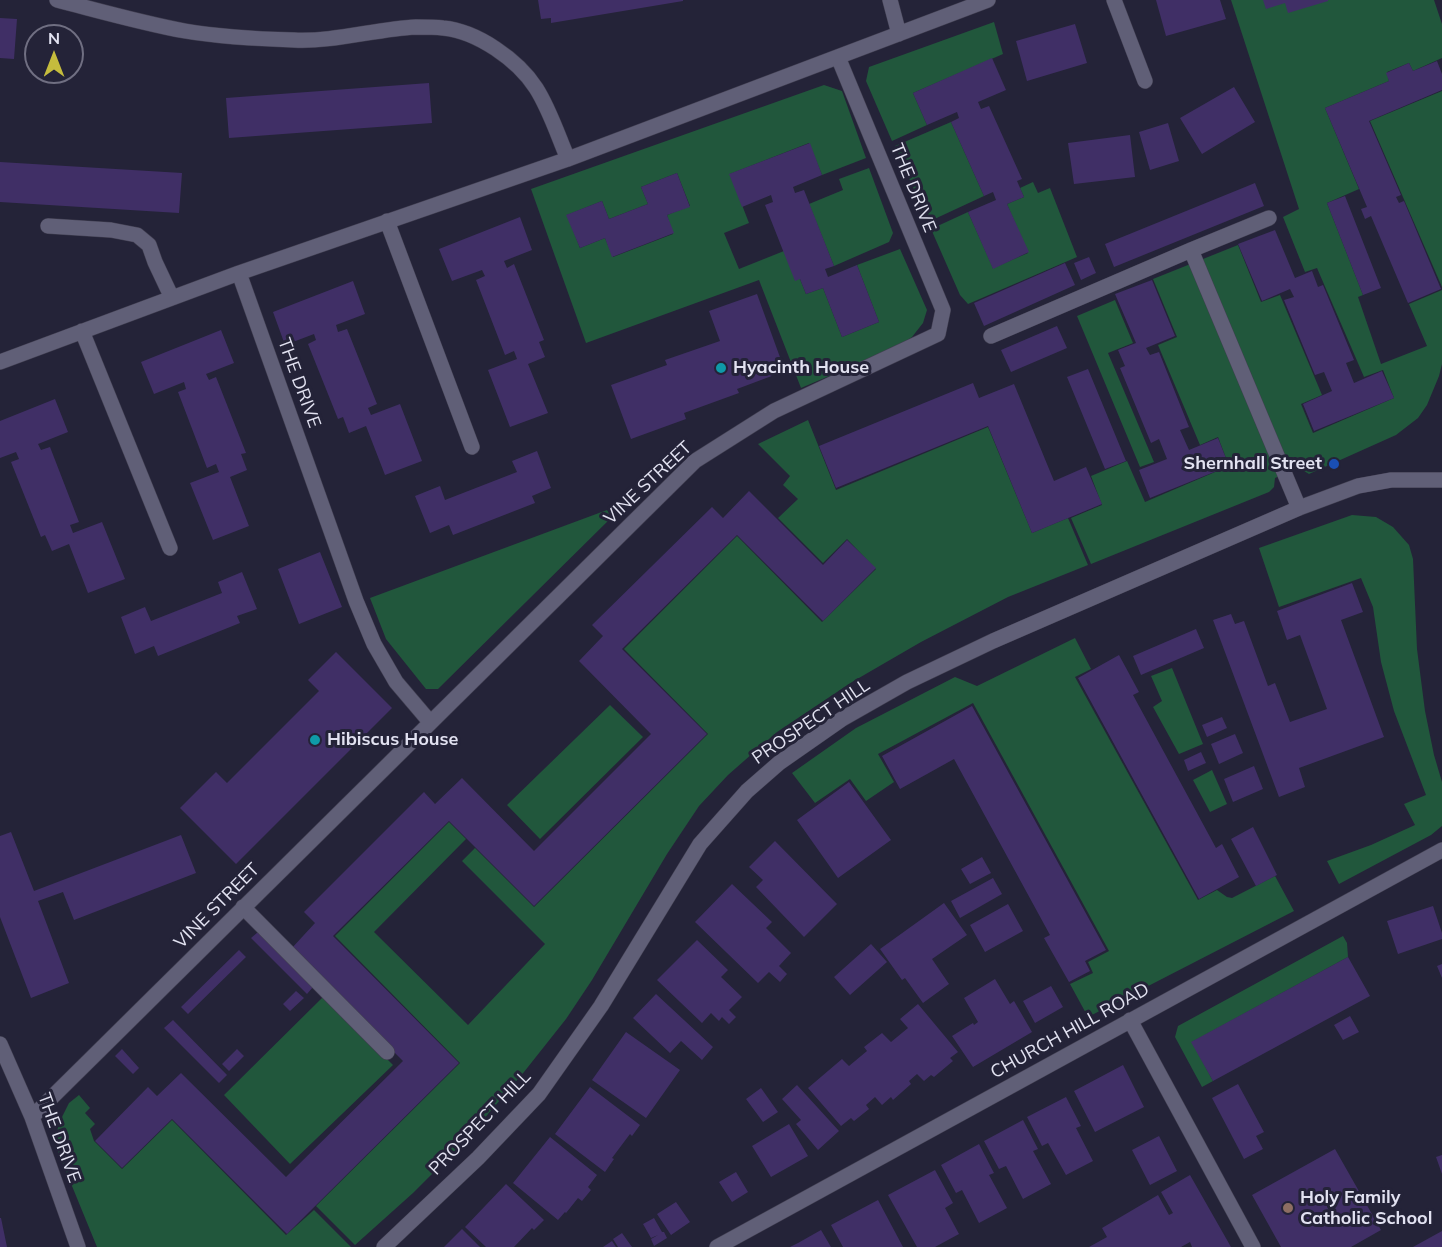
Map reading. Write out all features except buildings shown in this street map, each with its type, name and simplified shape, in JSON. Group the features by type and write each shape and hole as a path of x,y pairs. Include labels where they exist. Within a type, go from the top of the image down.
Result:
{"street":[{"path":"57,0 188,31 264,39 304,41 416,27 445,28 468,34 495,48 518,67 536,88 568,159"},
{"path":"890,0 899,34"},
{"path":"0,362 239,273 568,159 988,0"},
{"path":"1114,0 1145,81"},
{"name":"THE DRIVE","path":"838,57 943,310 938,334"},
{"path":"991,336 1269,218"},
{"path":"387,221 472,447"},
{"path":"48,226 111,230 137,235 149,245 172,298"},
{"path":"1191,250 1299,508"},
{"name":"THE DRIVE","path":"239,273 356,601 374,644 396,681 430,722"},
{"path":"82,331 170,548"},
{"name":"VINE STREET","path":"32,1117 695,461 774,411 938,334"},
{"name":"PROSPECT HILL","path":"384,1247 478,1158 539,1094 601,1006 700,844 747,791 779,763 842,719 906,682 993,640 1299,508 1358,486 1391,480 1442,480"},
{"name":"CHURCH HILL ROAD","path":"717,1247 1442,850"},
{"path":"243,907 387,1052"},
{"path":"1130,1020 1253,1247"},
{"name":"THE DRIVE","path":"0,1044 32,1117 78,1247"}],"green space":[{"path":"1231,0 1434,0 1442,24 1442,58 1413,71 1409,63 1387,72 1389,81 1325,108 1359,189 1327,203 1363,295 1358,297 1381,364 1427,346 1409,304 1442,290 1442,364 1427,405 1418,418 1396,435 1309,474 1299,468 1275,478 1274,487 1269,492 1091,564 1071,518 1102,505 1091,476 1127,461 1145,502 1229,466 1218,437 1200,445 1158,345 1177,337 1153,279 1238,245 1261,302 1280,295 1322,395 1301,404 1313,433 1394,398 1383,370 1364,377 1317,268 1305,272 1283,217 1299,209"},
{"path":"994,22 1003,54 913,93 927,125 892,141 866,81 869,67"},
{"path":"824,85 842,91 866,158 822,175 809,143 730,174 749,223 724,233 739,269 784,251 806,294 823,288 842,337 879,322 857,265 900,249 927,310 923,323 912,337 897,347 801,388 759,280 586,343 531,189","holes":["677,173 690,206 667,215 673,234 613,257 605,238 580,248 567,215 602,201 609,219 648,204 641,187"]},
{"path":"1442,91 1442,287 1370,121"},
{"path":"951,122 984,196 928,222 895,146"},
{"path":"869,168 893,233 889,242 834,266 809,204 843,190 839,179"},
{"path":"1033,182 1038,193 1050,188 1077,257 968,304 960,295 931,229 968,212 993,268 1028,253 1007,204 1024,197 1020,188"},
{"path":"1115,300 1133,343 1108,353 1154,462 1140,467 1077,316"},
{"path":"808,420 836,490 988,427 1032,533 1068,518 1088,565 1008,597 921,642 852,682 777,732 728,775 699,806 667,854 592,980 566,1019 524,1072 465,1141 413,1193 355,1245 316,1206 460,1063 335,936 449,822 466,839 374,932 468,1025 545,944 462,861 475,848 534,907 708,734 624,649 737,536 822,622 876,569 847,539 823,563 778,518 798,499 783,485 790,476 758,444"},
{"path":"607,510 613,516 438,689 426,689 386,639 370,598"},
{"path":"1352,515 1376,517 1393,527 1409,545 1413,559 1417,649 1425,711 1442,782 1442,826 1431,835 1339,884 1327,861 1371,845 1415,825 1404,804 1426,795 1394,711 1381,662 1373,607 1361,578 1279,607 1259,548"},
{"path":"1075,638 1091,669 1075,677 1198,900 1217,890 1232,898 1275,876 1294,911 1088,1017 1070,984 1093,973 1088,962 1109,951 973,703 878,754 894,782 866,801 850,779 815,803 792,773 856,728 955,677 977,686"},
{"path":"1172,668 1203,744 1179,754 1153,707 1162,701 1151,676"},
{"path":"610,705 643,737 540,839 507,805"},
{"path":"1212,770 1227,804 1210,812 1193,780"},
{"path":"1343,936 1347,943 1348,957 1192,1042 1213,1081 1202,1087 1175,1037 1178,1026"},
{"path":"324,996 393,1065 290,1164 224,1095"},
{"path":"79,1095 90,1108 85,1113 95,1124 90,1129 94,1141 122,1169 172,1120 286,1235 314,1210 351,1247 97,1247 56,1147 58,1125 69,1103"}],"place":[{"name":"Hyacinth House","path":"721,368"},
{"name":"Shernhall Street","path":"1334,464"},
{"name":"Hibiscus House","path":"315,740"},
{"name":"Holy Family Catholic School","path":"1288,1208"}]}
